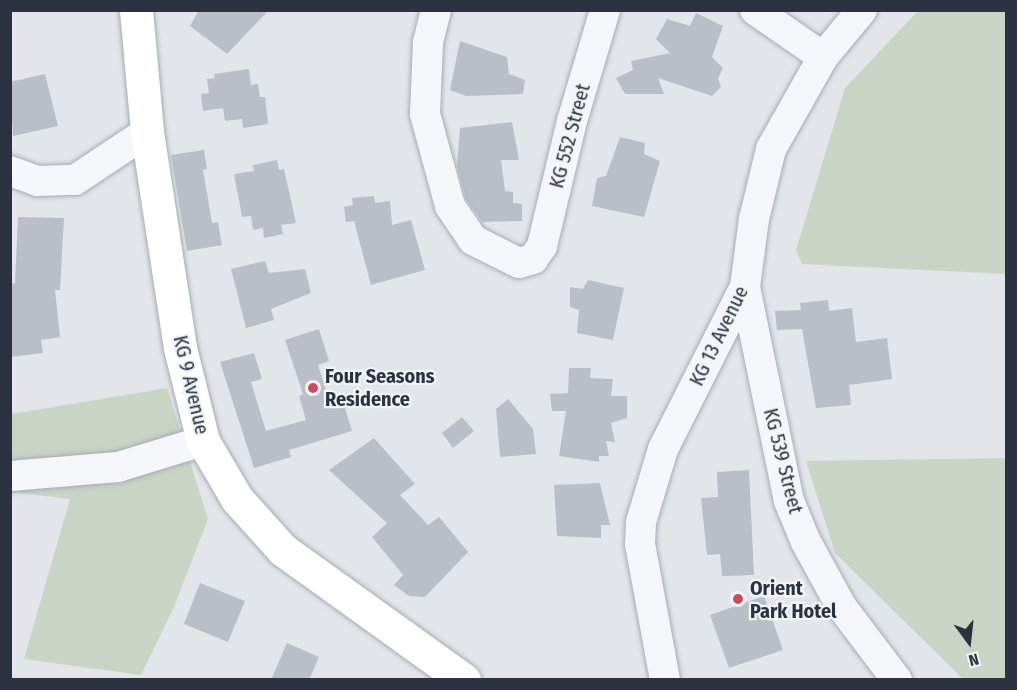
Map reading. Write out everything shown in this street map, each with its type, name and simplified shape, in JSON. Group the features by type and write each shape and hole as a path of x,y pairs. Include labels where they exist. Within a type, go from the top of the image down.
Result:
{"main road":[{"name":"KG 9 Avenue","path":"136,10 147,132 180,348 203,441 237,498 283,549 464,680"}],"street":[{"name":"KG 552 Street","path":"436,10 428,42 425,114 450,206 473,240 503,258 519,263 532,259 542,246 572,121 605,10"},
{"path":"755,10 823,57"},
{"name":"KG 13 Avenue","path":"665,680 640,544 641,522 663,449 745,287 754,219 771,149 823,57 862,10"},
{"path":"10,171 38,182 75,180 147,132"},
{"name":"KG 539 Street","path":"745,287 789,501 806,542 842,606 897,680"},
{"path":"10,476 118,467 203,441"}],"green space":[{"path":"918,11 1006,11 1006,274 802,264 796,250 845,88"},
{"path":"167,388 208,519 174,607 141,675 24,659 70,499 11,492 11,414"},
{"path":"1006,458 1006,679 963,679 835,553 806,461"}],"building":[{"path":"199,10 269,10 227,54 190,26"},
{"path":"696,13 723,26 712,57 723,68 718,79 721,87 712,96 658,78 664,94 625,94 616,78 633,70 631,61 670,53 656,39 667,19 690,26"},
{"path":"460,41 507,57 509,74 525,80 523,94 466,96 450,90"},
{"path":"249,69 251,85 258,84 260,97 265,97 268,124 243,128 242,119 225,121 223,108 203,111 201,94 209,93 207,79 215,78 214,74"},
{"path":"45,74 58,126 13,136 10,82"},
{"path":"512,122 519,160 501,160 505,191 513,192 513,203 522,204 522,221 482,222 466,199 457,166 460,128"},
{"path":"620,137 645,143 644,154 660,161 644,217 592,206 597,178 606,176"},
{"path":"204,150 207,169 203,170 212,223 218,222 222,245 187,251 171,155"},
{"path":"277,160 279,170 284,169 296,223 281,225 283,234 264,238 263,228 253,230 251,216 242,217 234,174 254,171 253,165"},
{"path":"374,196 375,203 390,201 392,225 411,220 425,270 371,285 354,221 346,222 344,207 353,205 352,198"},
{"path":"18,217 64,218 60,290 55,290 60,337 41,340 43,353 10,357 10,284 15,283"},
{"path":"265,261 269,273 305,269 311,293 271,309 274,320 246,328 231,269"},
{"path":"588,280 624,288 613,340 577,333 579,310 570,307 570,287 583,289"},
{"path":"828,300 829,311 852,308 856,342 887,338 892,379 849,385 851,405 816,408 802,329 777,330 775,311 801,310 800,303"},
{"path":"319,329 329,361 318,365 331,406 343,402 352,431 289,450 291,457 254,468 220,362 254,353 262,379 251,382 266,431 306,420 299,396 303,394 285,340"},
{"path":"569,368 591,368 590,378 613,379 611,396 627,396 627,418 611,423 615,442 606,441 609,456 599,456 599,462 559,456 566,411 552,411 550,394 568,393"},
{"path":"508,399 533,429 536,454 500,457 496,409"},
{"path":"462,417 474,431 453,448 442,433"},
{"path":"374,438 415,484 400,495 428,525 439,517 468,552 425,597 409,596 394,585 403,575 372,537 387,523 329,470"},
{"path":"749,470 754,575 722,576 720,554 707,555 701,498 718,497 717,472"},
{"path":"600,483 610,525 601,525 601,538 557,536 554,485"},
{"path":"200,583 245,601 228,642 184,624"},
{"path":"764,596 783,650 729,668 710,615"},
{"path":"287,643 319,657 309,680 271,680"}],"place":[{"name":"Four Seasons Residence","path":"313,388"},
{"name":"Orient Park Hotel","path":"738,599"}]}
